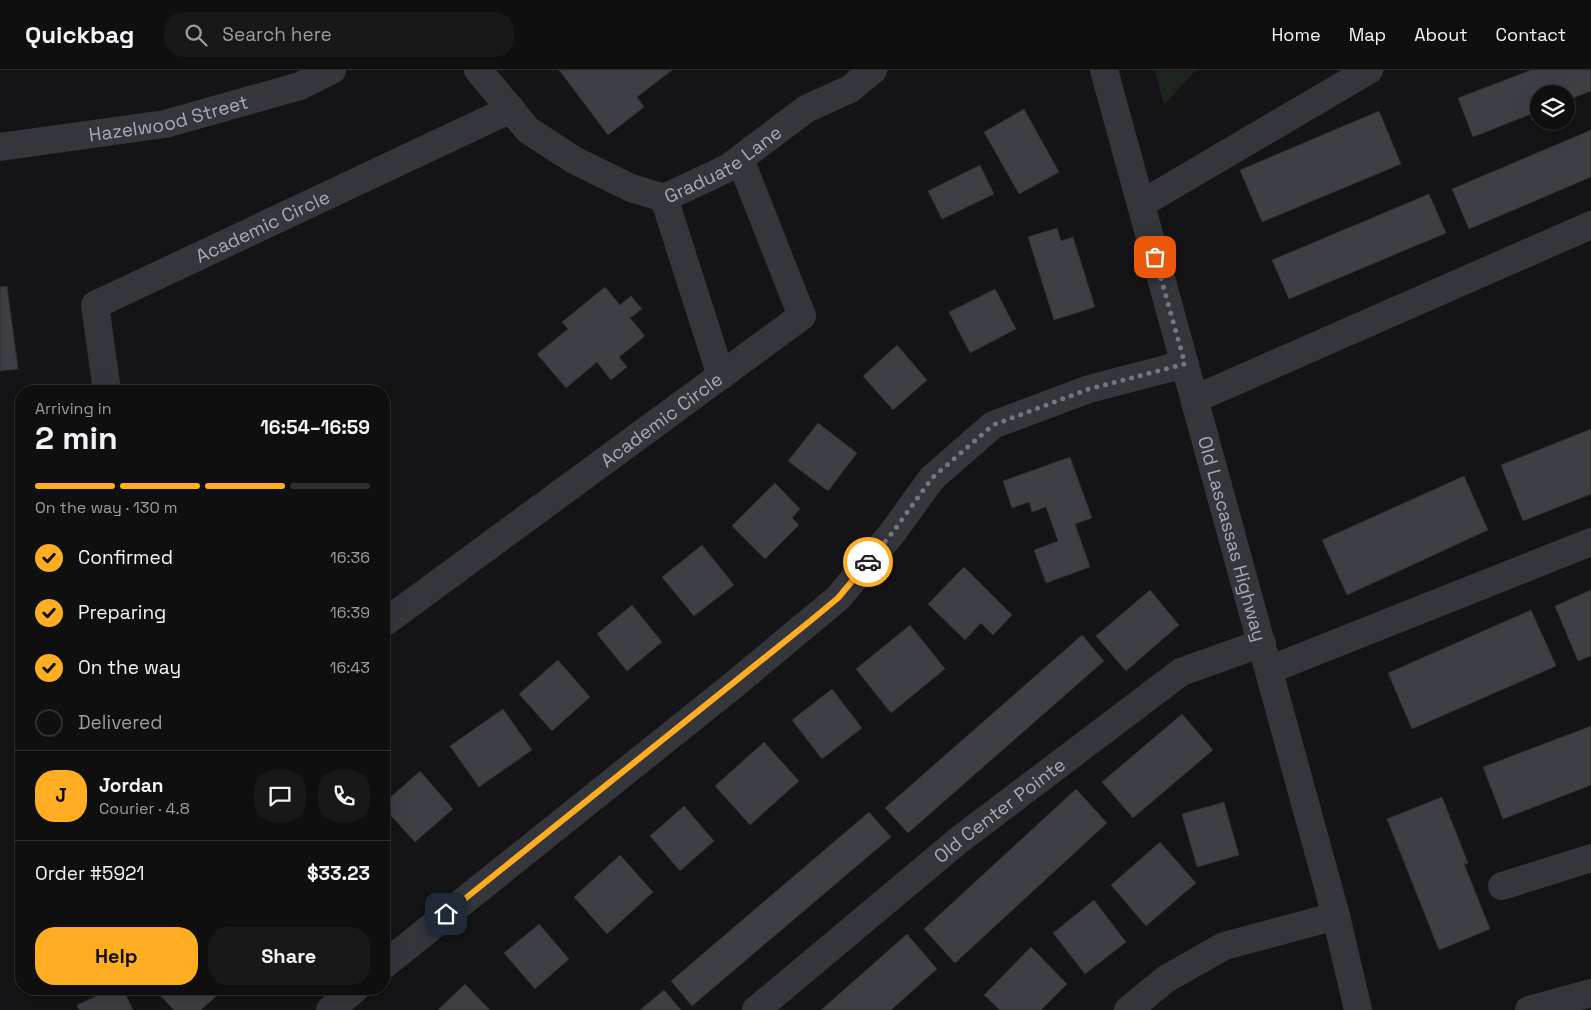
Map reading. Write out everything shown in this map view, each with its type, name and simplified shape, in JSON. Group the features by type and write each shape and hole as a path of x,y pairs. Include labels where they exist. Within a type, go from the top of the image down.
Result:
{"street":[{"name":"Hazelwood Street","path":"0,146 166,124 300,86 332,70"},
{"name":"Graduate Lane","path":"478,70 528,130 574,160 632,188 664,198 728,168 806,109 850,89 873,70"},
{"name":"Old Lascassas Highway","path":"1104,70 1336,916 1358,1010"},
{"path":"1141,204 1369,70"},
{"name":"Academic Circle","path":"106,385 95,305 511,109"},
{"name":"Academic Circle","path":"390,619 802,316 740,159"},
{"path":"664,198 721,376"},
{"path":"1195,399 1591,225"},
{"path":"390,960 736,683 838,598 893,532 932,478 993,425 1089,389 1185,364"},
{"path":"1269,670 1591,542"},
{"name":"Old Center Pointe","path":"756,1010 959,840 1181,672 1262,643"},
{"path":"1502,886 1591,858"},
{"path":"1128,1010 1166,978 1224,946 1336,916"},
{"path":"1529,1010 1591,992"},
{"path":"330,1010 348,995"}],"shaded area":[{"path":"1155,70 1196,70 1164,105"}],"building":[{"path":"559,70 672,70 637,97 644,107 608,135"},
{"path":"1531,70 1591,70 1591,91 1575,97 1575,85 1530,85 1530,115 1473,137 1458,98"},
{"path":"1024,109 1059,172 1019,194 984,132"},
{"path":"1379,111 1401,164 1262,222 1240,170"},
{"path":"1591,130 1591,177 1469,229 1452,189"},
{"path":"980,165 994,194 942,219 928,191"},
{"path":"1429,194 1446,233 1289,299 1272,260"},
{"path":"1057,228 1061,241 1073,237 1095,307 1054,320 1028,237"},
{"path":"7,286 18,369 0,371 0,287"},
{"path":"605,287 620,305 631,296 642,309 630,318 645,336 619,357 627,367 611,380 597,362 566,388 537,354 568,329 562,322"},
{"path":"995,289 1016,329 970,353 949,312"},
{"path":"897,345 927,380 893,410 863,376"},
{"path":"818,423 857,453 828,491 788,461"},
{"path":"1591,429 1591,494 1523,521 1501,465"},
{"path":"1070,457 1092,518 1075,524 1090,567 1046,583 1034,550 1058,541 1046,507 1032,512 1029,502 1012,508 1003,481"},
{"path":"1464,476 1488,530 1347,595 1322,540"},
{"path":"775,483 800,509 792,518 799,525 765,559 732,526"},
{"path":"702,545 734,585 694,616 662,577"},
{"path":"964,567 1012,615 993,635 981,623 965,640 928,604"},
{"path":"1150,590 1179,625 1126,671 1096,636"},
{"path":"1591,590 1591,656 1578,661 1555,606"},
{"path":"632,605 662,642 627,671 597,634"},
{"path":"1531,610 1556,666 1412,729 1388,673"},
{"path":"910,625 945,669 891,713 856,669"},
{"path":"1082,635 1104,661 908,833 885,808"},
{"path":"558,660 590,697 552,731 519,694"},
{"path":"832,689 862,728 822,759 792,720"},
{"path":"503,709 532,750 479,787 450,746"},
{"path":"1182,714 1213,750 1133,818 1102,782"},
{"path":"1591,726 1591,785 1503,819 1483,767"},
{"path":"764,742 799,781 750,825 715,786"},
{"path":"420,771 453,809 415,842 390,815 390,798"},
{"path":"1076,789 1107,823 955,963 924,929"},
{"path":"1442,797 1468,863 1464,864 1490,929 1439,950 1387,819"},
{"path":"1224,802 1239,855 1197,867 1182,814"},
{"path":"684,806 714,841 680,871 650,836"},
{"path":"869,812 891,837 692,1006 671,981"},
{"path":"1160,842 1196,883 1146,926 1111,885"},
{"path":"620,855 653,892 607,934 574,897"},
{"path":"1094,900 1126,942 1085,974 1053,933"},
{"path":"539,924 569,959 535,989 504,953"},
{"path":"907,934 937,969 891,1010 821,1010"},
{"path":"1031,947 1067,984 1041,1010 1000,1010 984,995"},
{"path":"465,984 490,1010 438,1010"},
{"path":"664,990 681,1010 640,1010"},
{"path":"99,995 126,995 133,1010 79,1010 77,1005"},
{"path":"160,995 217,995 201,1010 174,1010"}],"way so far":[{"path":"868,562 893,532 932,478 993,425 1089,389 1185,364 1155,257"}],"route":[{"path":"446,914 736,683 838,598 868,562"}]}
